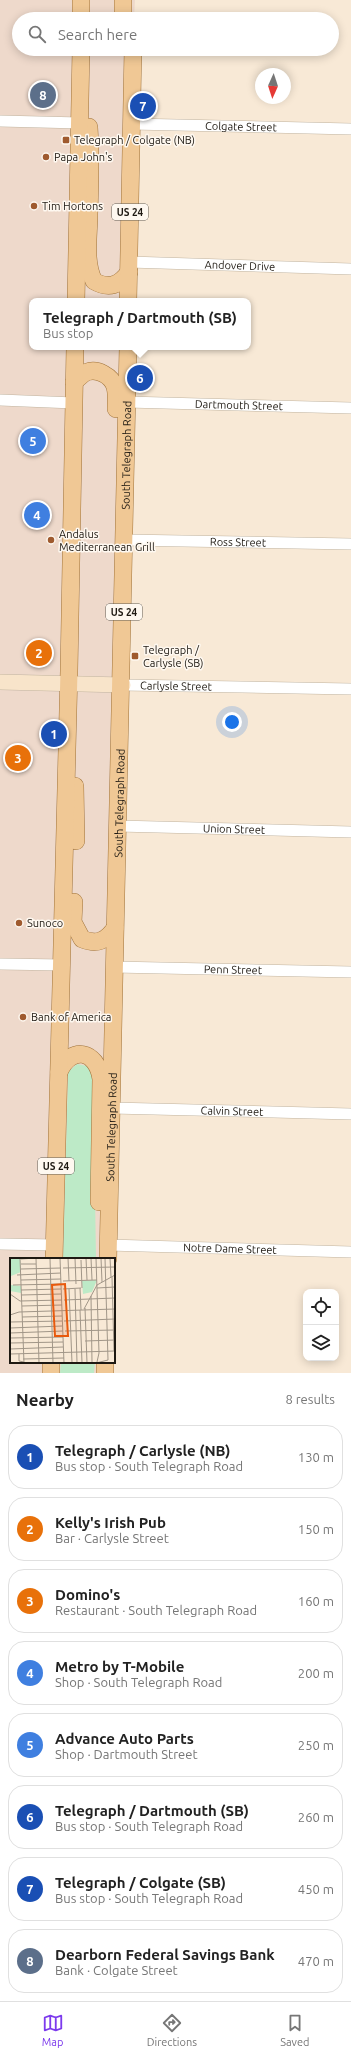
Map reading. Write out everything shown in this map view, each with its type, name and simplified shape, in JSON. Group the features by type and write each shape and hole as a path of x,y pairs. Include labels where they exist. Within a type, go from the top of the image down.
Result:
{"main road":[{"path":"81,0 81,12"},
{"path":"123,0 123,12"},
{"path":"134,0 134,12"},
{"path":"76,298 80,56"},
{"path":"123,56 121,125 123,152 130,182"},
{"name":"US 24","path":"128,298 133,56"},
{"path":"80,76 88,109 91,152 88,251 90,274 94,281 107,286 118,284 129,267"},
{"name":"US 24","path":"54,1252 69,684 75,350"},
{"name":"South Telegraph Road","path":"108,1254 115,928 123,685 128,350"},
{"path":"74,382 87,372 94,371 104,374 115,386 114,520 124,558"},
{"path":"67,751 75,781 77,808 73,922 82,939 96,943 109,936 115,928"},
{"path":"59,1072 63,1064 72,1055 80,1054 95,1061 99,1067 101,1079 98,1191 100,1220 108,1254"}],"street":[{"path":"0,121 80,123"},
{"name":"Colgate Street","path":"132,124 351,128"},
{"name":"Andover Drive","path":"129,267 351,269"},
{"path":"0,400 74,403"},
{"name":"Dartmouth Street","path":"127,402 351,408"},
{"name":"Ross Street","path":"124,540 351,544"},
{"name":"Carlysle Street","path":"0,682 351,689"},
{"name":"Union Street","path":"118,826 351,832"},
{"path":"0,964 62,965"},
{"name":"Penn Street","path":"114,967 351,972"},
{"name":"Calvin Street","path":"112,1108 351,1114"},
{"path":"0,1244 54,1252"},
{"name":"Notre Dame Street","path":"108,1254 351,1252"}],"shaded area":[{"path":"0,0 135,0 134,12 12,12 12,56 134,56 129,298 29,298 29,350 128,350 108,1258 10,1258 10,1363 106,1363 105,1373 0,1373"}],"green space":[{"path":"77,1064 87,1066 93,1072 96,1258 63,1258 68,1072"},
{"path":"61,1363 95,1363 94,1373 60,1373"}],"place":[{"name":"Dearborn Federal Savings Bank","path":"43,95"},
{"name":"Telegraph / Colgate (SB)","path":"143,106"},
{"name":"Telegraph / Colgate (NB)","path":"66,140"},
{"name":"Papa John's","path":"46,157"},
{"name":"Tim Hortons","path":"34,206"},
{"name":"Telegraph / Dartmouth (SB)","path":"140,378"},
{"name":"Advance Auto Parts","path":"33,441"},
{"name":"Metro by T-Mobile","path":"37,515"},
{"name":"Andalus Mediterranean Grill","path":"51,540"},
{"name":"Kelly's Irish Pub","path":"39,653"},
{"name":"Telegraph / Carlysle (SB)","path":"135,656"},
{"name":"Telegraph / Carlysle (NB)","path":"54,734"},
{"name":"Domino's","path":"18,758"},
{"name":"Sunoco","path":"19,923"},
{"name":"Bank of America","path":"23,1017"}]}
